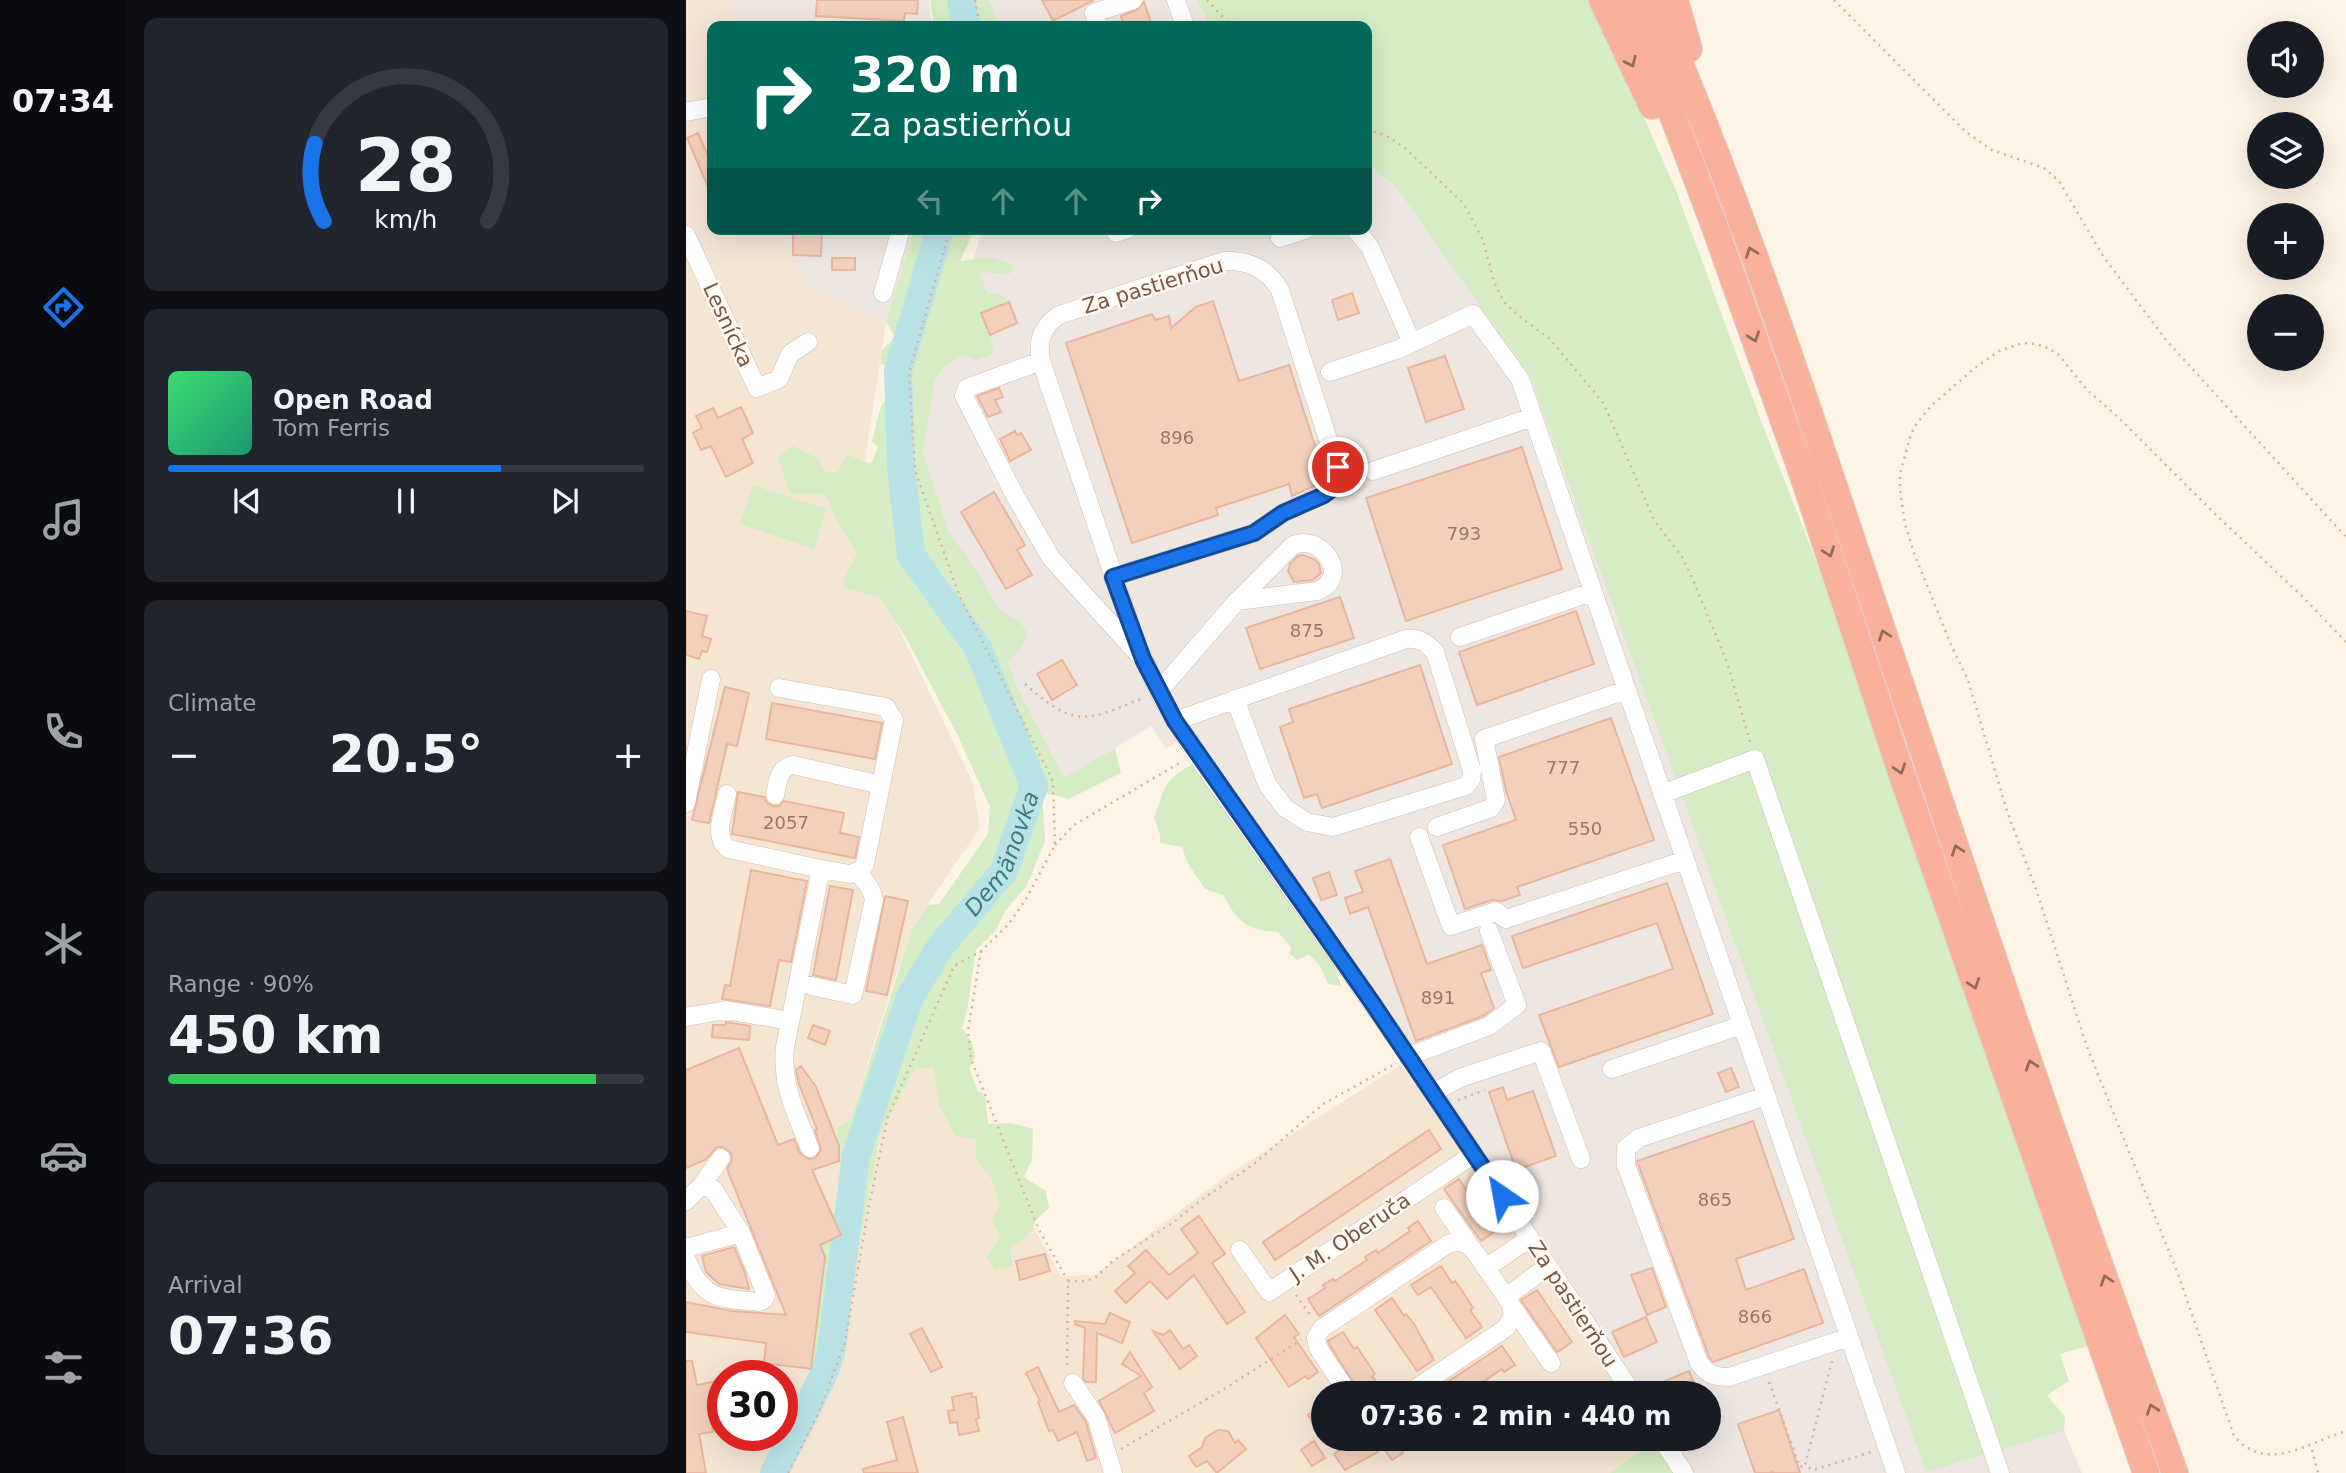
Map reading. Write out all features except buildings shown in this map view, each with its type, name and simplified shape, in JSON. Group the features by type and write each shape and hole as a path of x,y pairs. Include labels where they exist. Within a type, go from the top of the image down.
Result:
{"highway":[{"path":"1602,0 1732,273"},
{"path":"1625,0 1656,71 1801,467 1907,791 2146,1473"},
{"path":"1653,0 1698,106 1827,466 2001,979 2175,1473"},
{"path":"1675,0 1688,40 1698,106"}],"street":[{"path":"1096,21 1094,13 1133,0"},
{"path":"1176,0 1183,21"},
{"path":"686,112 707,108"},
{"name":"Lesnícka","path":"686,234 757,388 779,379 790,355 808,342"},
{"path":"883,293 899,235"},
{"path":"1280,238 1289,235"},
{"path":"1360,235 1370,247 1412,343"},
{"name":"Za pastierňou","path":"1113,577 1254,533 1283,513 1324,495 1333,488 1338,467 1280,290 1267,273 1246,262 1224,261 1059,315 1041,335 1041,361 1113,577 1143,659 1195,753 1409,1056 1624,1381"},
{"path":"1330,372 1412,343 1473,314 1520,379 1766,1096 1844,1339 1896,1473"},
{"path":"1041,361 967,388 964,396 1013,492 1051,558 1143,659"},
{"path":"1373,471 1533,417"},
{"path":"1159,691 1237,601 1292,546 1300,542 1312,543 1325,552 1334,571 1333,579 1326,587 1317,591 1237,601"},
{"path":"1460,637 1592,592"},
{"path":"1175,721 1235,699 1406,639 1417,638 1427,643 1434,652 1472,771 1471,779 1466,786 1333,827 1307,822 1285,808 1267,784 1235,699"},
{"path":"686,803 711,679"},
{"path":"727,794 719,835 724,846 729,849 850,874 857,873 865,864 894,720 890,711 886,707 779,688"},
{"path":"1437,827 1491,808 1496,800 1484,739 1626,690"},
{"path":"1662,794 1755,759 2000,1473"},
{"path":"775,795 781,773 793,765 881,785"},
{"path":"1419,837 1451,926 1496,911 1506,919 1685,860"},
{"path":"810,1148 788,1094 783,1066 821,869"},
{"path":"798,983 853,995 874,900 873,893 857,873"},
{"path":"1409,1056 1489,1026 1517,1005 1489,931"},
{"path":"686,1017 726,1010 790,1021"},
{"path":"1612,1069 1742,1025"},
{"path":"1437,1099 1460,1078 1541,1051 1581,1159"},
{"path":"1766,1096 1639,1138 1626,1148 1624,1157 1699,1363 1711,1376 1729,1377 1844,1339"},
{"name":"J. M. Oberuča","path":"1240,1250 1269,1292 1474,1154"},
{"path":"686,1201 701,1186 721,1158"},
{"path":"686,1259 700,1286 717,1298 759,1302 764,1300 766,1295 741,1233 713,1189 701,1186"},
{"path":"1444,1208 1551,1363"},
{"path":"686,1248 741,1233"},
{"path":"1486,1268 1530,1238"},
{"path":"1340,1381 1318,1348 1318,1334 1448,1244 1462,1241 1468,1243"},
{"path":"1508,1301 1548,1266"},
{"path":"1427,1381 1506,1328 1513,1316 1508,1301"},
{"path":"1073,1383 1097,1417 1111,1464"},
{"path":"1670,1451 1684,1473"}],"path":[{"path":"975,0 979,21"},
{"path":"1207,0 1226,21"},
{"path":"1835,0 1978,141 2005,156 2044,169 2059,181 2103,256 2166,340 2346,537"},
{"path":"1372,131 1385,135 1404,147 1464,204 1483,240 1494,282 1504,302 1550,339 1604,404 1654,520 1682,558 1695,583 1727,662 1755,759"},
{"path":"948,235 909,373 915,470 959,595 1053,781 1055,845"},
{"path":"2238,1445 2178,1274 2087,1048 2038,892 2007,811 1968,680 1914,553 1905,523 1900,489 1900,474 1911,434 1932,405 1999,351 2023,343 2048,348 2059,355 2086,389 2303,597 2346,642"},
{"path":"1025,684 1042,699 1079,718 1114,710 1159,691"},
{"path":"788,1473 818,1415 845,1343 869,1205 888,1116 954,966 981,951 1007,925 1026,899 1055,845 1064,834 1083,819 1195,753"},
{"path":"981,951 968,1031 971,1059 1039,1230 1068,1281 1067,1368 1073,1383"},
{"path":"1068,1281 1086,1281 1096,1277 1114,1260 1171,1224 1254,1164 1323,1104 1409,1056"},
{"path":"1437,1099 1485,1090"},
{"path":"1111,1464 1304,1339 1318,1334 1287,1280"},
{"path":"1844,1339 1804,1460 1805,1465 1813,1471 1888,1447"},
{"path":"1763,1365 1800,1467 1805,1465"},
{"path":"2303,1456 2346,1431"},
{"path":"2312,1450 2318,1473"}],"shaded area":[{"path":"686,0 735,0 732,4 735,21 707,21 707,235 782,235 790,256 810,286 886,322 865,460 844,514 972,781 980,828 913,926 879,1027 851,1119 839,1255 816,1370 798,1406 798,1360 707,1360 707,1451 776,1451 765,1473 686,1473"},
{"path":"735,0 929,0 931,21 735,21 732,4"},
{"path":"990,0 1197,0 1208,21 996,21"},
{"path":"1372,166 1397,187 1531,379 1926,1472 2064,1431 2082,1473 1694,1473 1679,1451 1721,1451 1721,1381 1633,1381 1192,731 1166,749 1151,726 1064,779 969,593 923,451 945,319 958,315 980,235 1372,235"},
{"path":"782,235 912,235 886,322 810,286 790,256"},
{"path":"945,1050 988,1145 1061,1276 1095,1275 1229,1174 1402,1064 1554,1287 1614,1381 1311,1381 1311,1451 1641,1451 1610,1473 784,1473 813,1419 842,1343 880,1134 916,1068"}],"green space":[{"path":"930,0 990,0 996,21 933,21"},
{"path":"1197,0 1592,0 1675,188 1817,563 2088,1346 2060,1354 2069,1381 2047,1395 2065,1417 2064,1431 1926,1472 1531,379 1397,188 1372,166 1372,21 1208,21"},
{"path":"912,235 972,235 960,261 992,257 1014,266 1010,274 979,272 988,294 1001,294 1009,302 982,313 994,353 977,360 964,355 947,364 935,379 923,452 949,532 998,608 1011,618 1019,620 1027,633 1023,644 1008,663 1016,685 1064,778 1115,748 1121,773 1069,799 1042,792 1045,841 1026,887 1005,911 996,930 976,950 962,1028 972,1043 975,1057 969,1068 978,1091 985,1095 988,1124 1010,1123 1033,1129 1032,1160 1024,1177 1046,1191 1049,1208 1037,1219 1028,1236 1011,1248 1012,1266 995,1270 987,1257 1000,1238 993,1221 1000,1203 991,1178 976,1159 976,1140 955,1135 939,1105 934,1068 916,1068 880,1134 842,1343 829,1379 816,1370 813,1350 820,1245 840,1235 831,1214 843,1206 837,1128 851,1119 913,926 928,905 939,904 988,834 990,807 958,736 906,638 881,598 842,587 857,554 825,494 790,494 778,457 793,446 819,459 823,471 837,473 847,455 871,464 878,447 872,441 881,406 906,379 906,370 880,364 882,350 895,337 886,322"},
{"path":"753,485 826,509 814,549 740,524"},
{"path":"1191,765 1198,769 1332,956 1341,986 1328,984 1320,966 1309,954 1297,960 1290,954 1291,947 1278,932 1250,927 1244,923 1233,912 1223,895 1205,889 1187,862 1182,847 1160,843 1154,817 1163,792 1175,776"},
{"path":"1641,1451 1660,1451 1675,1473 1610,1473"}],"water":[{"path":"816,1370 829,1379 798,1447 798,1406"},
{"path":"776,1451 796,1451 784,1473 765,1473"}],"waterway":[{"name":"Demänovka","path":"961,0 965,21"},
{"name":"Demänovka","path":"774,1473 822,1378 831,1353 856,1155 910,997 940,947 1004,871 1034,786 978,648 911,555 901,468 898,371 938,235"}],"route":[{"path":"1338,467 1333,488 1324,495 1283,513 1254,533 1113,577 1143,659 1163,700 1195,753 1371,1001 1502,1196"}]}
